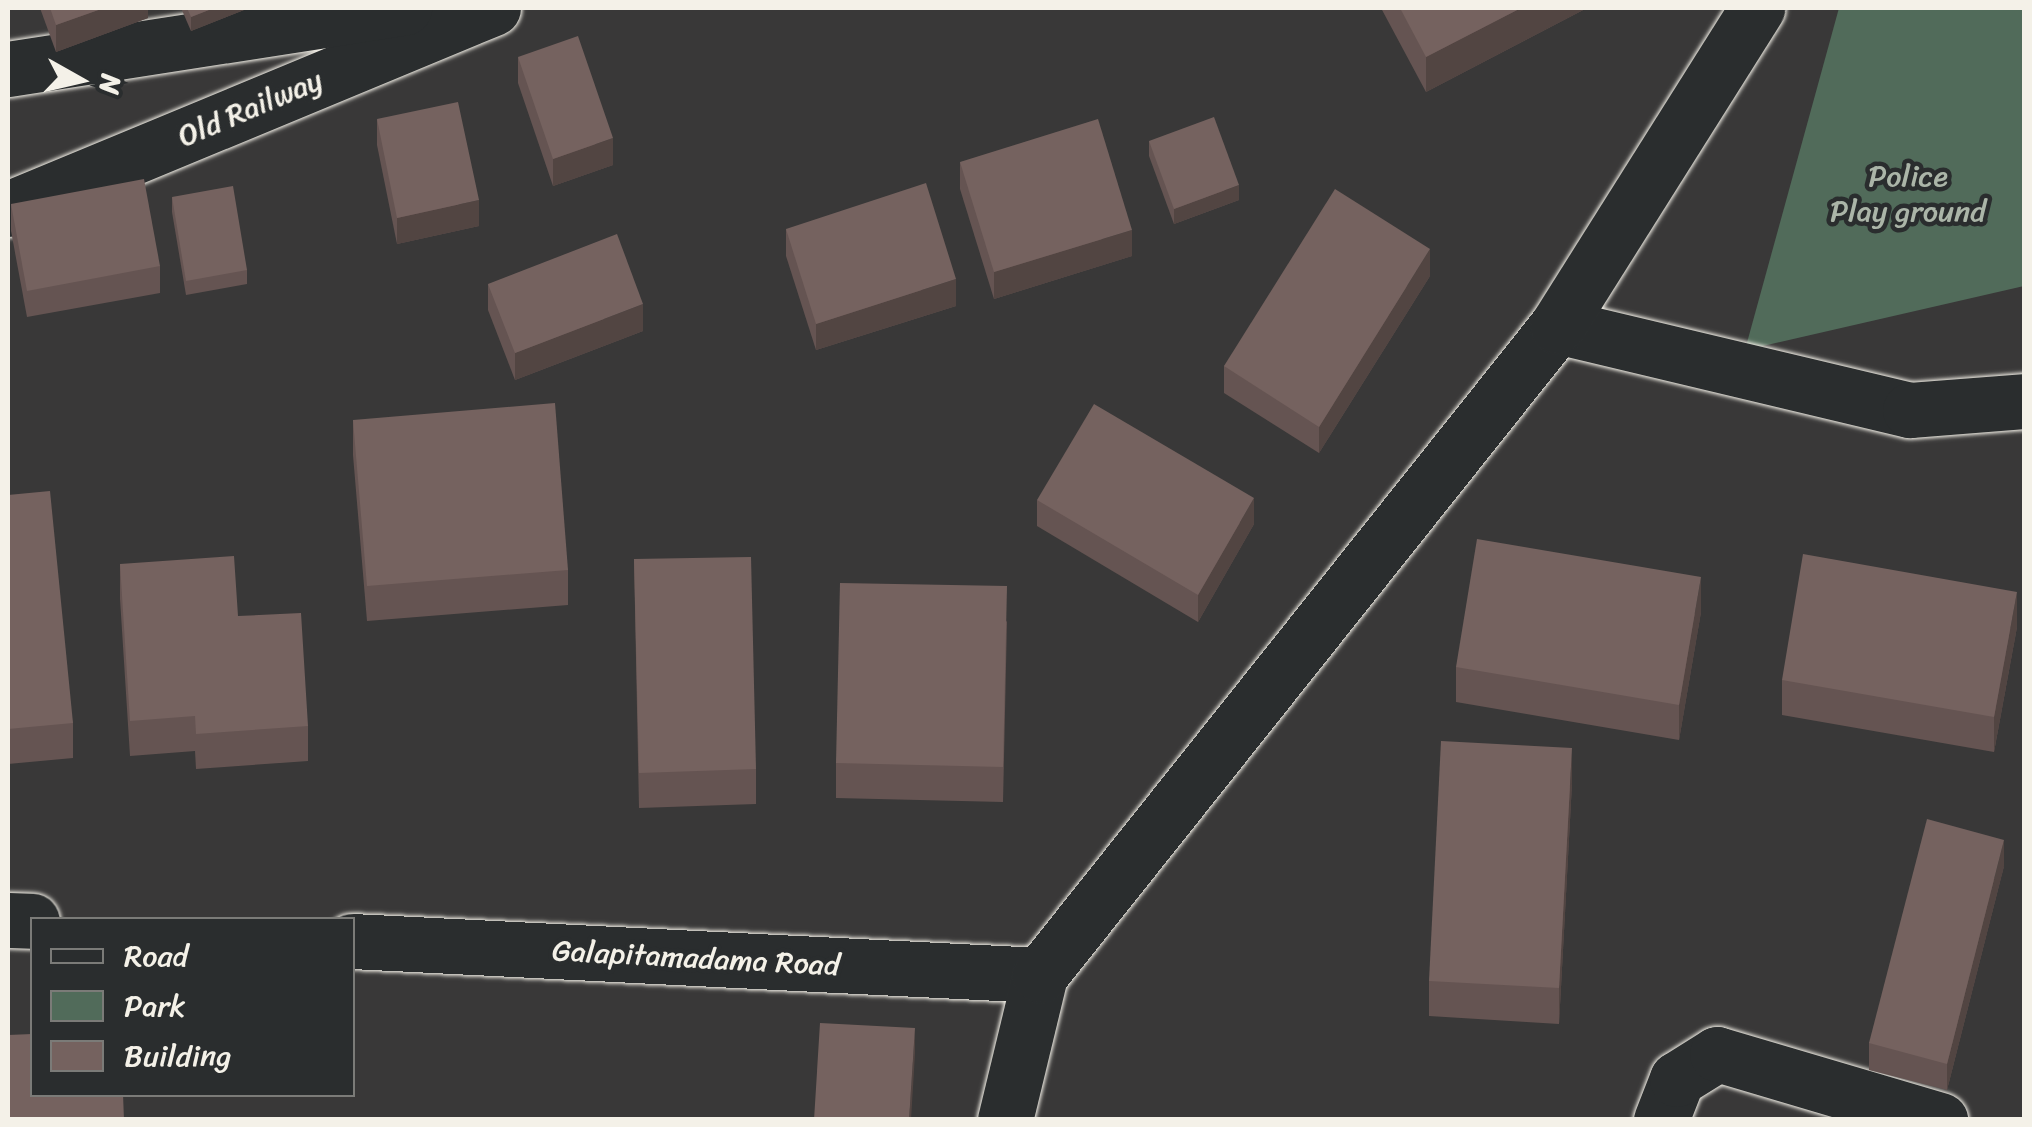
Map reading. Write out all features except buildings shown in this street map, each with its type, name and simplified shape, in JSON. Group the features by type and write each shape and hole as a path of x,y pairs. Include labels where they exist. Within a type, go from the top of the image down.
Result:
{"main road":[{"path":"8,68 404,8"},
{"name":"Old Railway","path":"8,209 493,8"},
{"path":"1005,1120 1040,975 1557,326 1756,8"},
{"path":"1557,326 1910,410 2024,401"},
{"name":"Galapitamadama Road","path":"355,941 1040,975"},
{"path":"1661,1120 1677,1078 1717,1054 1940,1120"}],"green space":[{"name":"Police Play ground","path":"1839,8 2024,8 2024,286 1745,350"}]}
